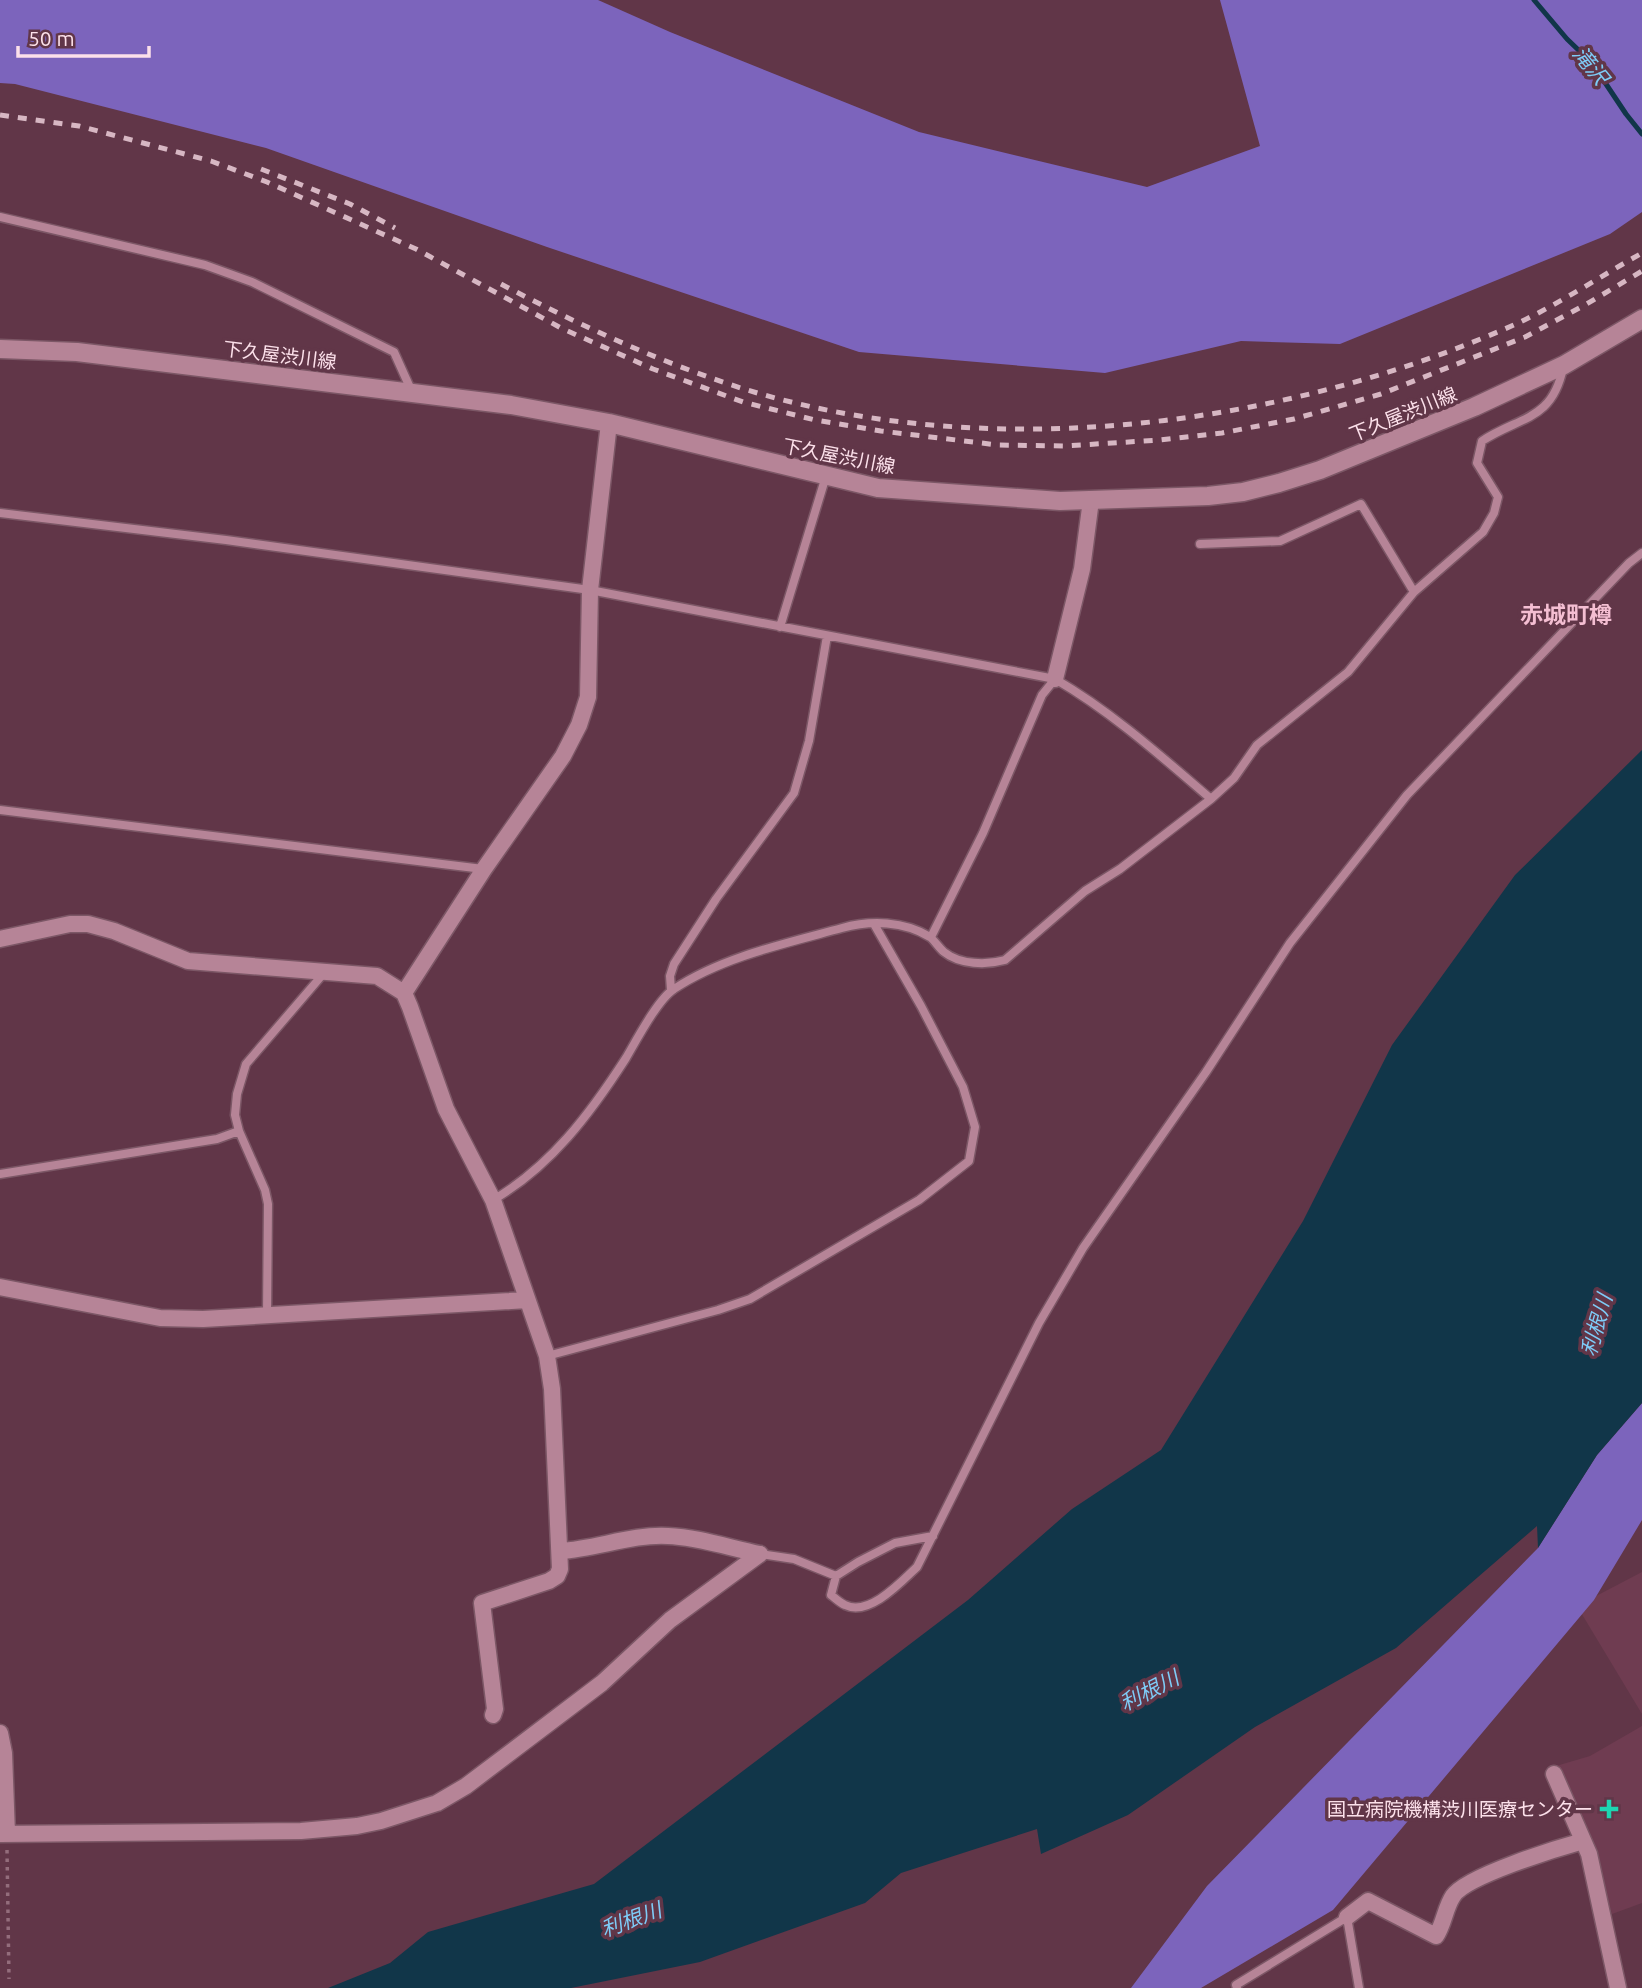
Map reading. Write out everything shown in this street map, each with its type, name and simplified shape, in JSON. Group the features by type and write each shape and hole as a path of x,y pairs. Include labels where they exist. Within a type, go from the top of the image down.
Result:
{"main road":[{"name":"下久屋渋川線","path":"0,349 77,352 511,405 609,423 878,488 1060,501 1208,496 1279,484 1385,445 1474,407 1564,365 1642,319"}],"street":[{"path":"404,993 484,869 563,756 579,725 588,697 590,590 609,423"},
{"path":"1055,680 1082,569 1091,500"},
{"path":"0,939 70,924 88,924 114,931 188,961 377,976 404,993 446,1109 493,1200 547,1356 552,1389 560,1551 557,1576 550,1581 482,1603 495,1709 493,1716"},
{"path":"0,1287 160,1318 203,1319 527,1300"},
{"path":"560,1551 580,1550 619,1539 669,1536 760,1554"},
{"path":"0,1733 4,1753 4,1834 300,1831 381,1821 437,1802 466,1786 602,1682 670,1620 760,1554"},
{"path":"1554,1774 1592,1866 1618,1988"},
{"path":"1347,1917 1368,1901 1436,1936 1454,1895 1467,1884 1546,1852 1583,1841"}],"lane":[{"path":"0,217 205,265 253,282 394,352 412,392"},
{"path":"493,1200 507,1192 570,1137 596,1106 671,990 751,953 852,925 896,924 931,937 946,954 988,965 1005,960 1085,891 1120,869 1211,799 1234,778 1256,746 1349,673 1415,592 1483,532 1494,513 1497,497 1477,463 1482,441 1494,433 1525,421 1549,402 1559,386 1564,365"},
{"path":"780,627 826,476"},
{"path":"1200,544 1280,541 1361,504 1415,592"},
{"path":"0,513 226,540 590,590 1055,680 1082,695 1143,741 1211,799"},
{"path":"933,1536 895,1543 858,1562 836,1576 831,1595 846,1606 863,1607 888,1594 917,1567 933,1536 1040,1323 1083,1248 1206,1072 1290,943 1407,795 1629,563 1642,553"},
{"path":"671,990 670,976 674,964 716,900 794,793 809,741 827,636"},
{"path":"931,937 983,833 1042,695 1055,680"},
{"path":"0,810 484,869"},
{"path":"547,1356 750,1299 919,1200 969,1161 975,1127 962,1087 921,1006 874,924"},
{"path":"267,1315 268,1204 265,1190 239,1131 235,1115 237,1094 246,1064 324,973"},
{"path":"0,1174 217,1139 239,1131"},
{"path":"760,1554 794,1559 836,1576"},
{"path":"1237,1988 1237,1985 1347,1917 1359,1988"}],"path":[{"path":"4,1834 9,1979"}],"shaded area":[{"path":"0,0 598,0 670,32 919,132 1147,187 1260,146 1220,0 1642,0 1642,212 1610,234 1340,344 1241,341 1105,373 859,352 547,247 266,148 15,84 0,83"},
{"path":"1642,1403 1642,1520 1594,1600 1333,1910 1201,1988 1131,1988 1207,1886 1538,1548 1597,1455"},
{"path":"1642,1572 1642,1714 1577,1606"},
{"name":"国立病院機構渋川医療センター","path":"1642,1726 1642,1903 1612,1914 1595,1853 1556,1766 1590,1756"}],"water":[{"name":"利根川","path":"1642,750 1642,1403 1597,1455 1538,1548 1537,1526 1396,1648 1255,1727 1128,1815 1041,1854 1037,1829 901,1873 865,1903 700,1962 571,1988 328,1988 390,1963 428,1932 594,1884 968,1600 1072,1509 1161,1450 1303,1221 1392,1045 1515,875"}],"waterway":[{"name":"滝沢","path":"1534,0 1567,39 1592,63 1642,134"}],"railway":[{"path":"0,115 79,126 211,161 267,182 416,249 561,328 653,369 743,402 815,420 998,445 1065,446 1160,440 1222,433 1294,419 1381,394 1525,337 1642,271"},
{"path":"261,169 350,204 395,228"},
{"path":"501,284 620,342 744,389 838,412 936,425 1035,429 1135,424 1235,410 1332,388 1426,359 1516,324 1642,253"}],"place":[{"name":"国立病院機構渋川医療センター","path":"1609,1809"}],"district":[{"name":"赤城町樽","path":"1566,614"}]}
